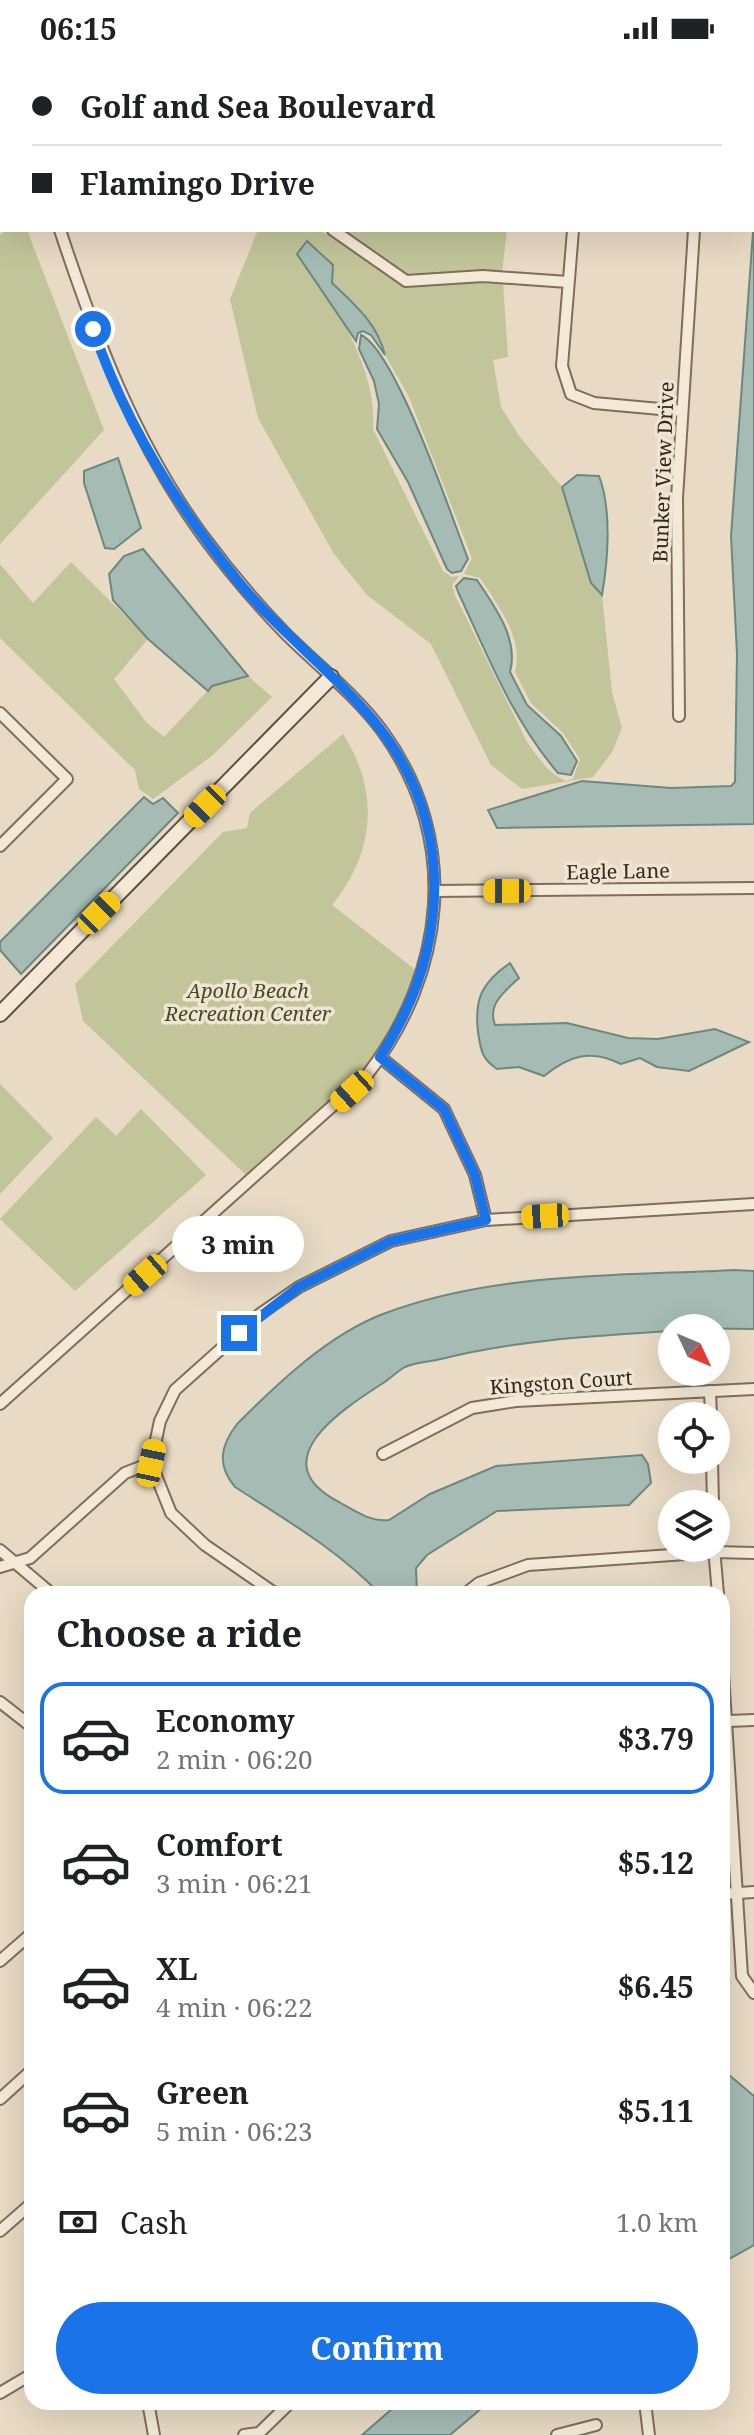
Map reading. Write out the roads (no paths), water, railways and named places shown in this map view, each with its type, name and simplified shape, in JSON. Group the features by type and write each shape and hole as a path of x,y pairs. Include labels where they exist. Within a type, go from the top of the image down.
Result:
{"street":[{"path":"0,1404 352,1091 380,1057 409,1008 427,961 435,891 430,840 406,771 371,717 239,582 158,467 103,357 61,232"},
{"path":"336,232 406,281 483,276 568,282"},
{"path":"573,232 562,366 571,394 594,403 682,411"},
{"name":"Bunker View Drive","path":"679,716 677,498 694,232"},
{"path":"0,1014 331,677"},
{"path":"0,713 67,779 0,846"},
{"name":"Eagle Lane","path":"435,891 754,888"},
{"path":"380,1057 444,1109 475,1175 486,1220"},
{"path":"264,1586 205,1545 171,1513 151,1463 160,1421 175,1390 260,1314 299,1287 391,1241 486,1220 754,1204"},
{"name":"Kingston Court","path":"383,1454 472,1408 516,1401 754,1389"},
{"path":"710,1391 710,1402"},
{"path":"0,1567 30,1558 125,1473 151,1463"},
{"path":"0,1550 42,1586"},
{"path":"730,1551 754,1553"},
{"path":"475,1586 528,1565 658,1555"},
{"path":"715,1562 717,1586"},
{"path":"0,1702 24,1721"},
{"path":"730,1721 754,1720"},
{"path":"730,1755 742,1976 754,1993"},
{"path":"730,1894 754,1892"},
{"path":"0,1961 24,1940"},
{"path":"0,2099 24,2077"},
{"path":"0,2231 24,2210"},
{"path":"0,2393 24,2379"},
{"path":"149,2410 154,2435"},
{"path":"244,2435 259,2433 283,2410"},
{"path":"646,2410 649,2435"},
{"path":"557,2435 596,2425"}],"water":[{"path":"754,232 754,824 497,828 488,810 582,781 671,788 731,786 735,782 737,654 731,536"},
{"path":"307,241 333,265 332,283 371,324 385,355 371,335 363,331 358,333 356,341 297,254"},
{"path":"361,335 375,348 390,371 422,438 468,559 461,571 452,573 447,569 408,482 377,429 379,404 374,381 359,349"},
{"path":"118,458 141,528 114,549 105,548 84,483 84,471"},
{"path":"577,475 599,476 603,489 608,535 602,595 591,583 562,487"},
{"path":"143,549 248,676 212,686 208,691 148,639 113,600 109,574 124,556"},
{"path":"464,578 477,580 498,612 511,648 510,672 527,705 561,736 577,761 571,775 558,773 515,710 459,594 456,586"},
{"path":"144,797 153,804 163,798 178,813 21,974 0,950 0,942"},
{"path":"510,963 519,978 495,1004 495,1025 567,1023 628,1038 658,1039 715,1029 749,1042 689,1071 657,1067 640,1058 621,1064 590,1056 572,1059 544,1076 519,1067 497,1069 481,1049 477,1010 487,984"},
{"path":"754,1271 754,1329 730,1329 730,1314 658,1314 658,1332 498,1347 409,1365 329,1423 308,1454 307,1470 317,1487 339,1502 363,1515 389,1520 430,1494 496,1466 642,1455 648,1464 651,1483 629,1505 497,1511 427,1555 416,1568 417,1586 372,1586 329,1550 235,1487 229,1479 223,1463 224,1447 237,1424 287,1377 343,1334 383,1314 425,1300 468,1290 557,1278"},
{"path":"730,2076 754,2096 754,2245 730,2258"},
{"path":"391,2410 480,2410 450,2435 362,2435"}],"park label":[{"name":"Apollo Beach Recreation Center","path":"248,1002"}]}
